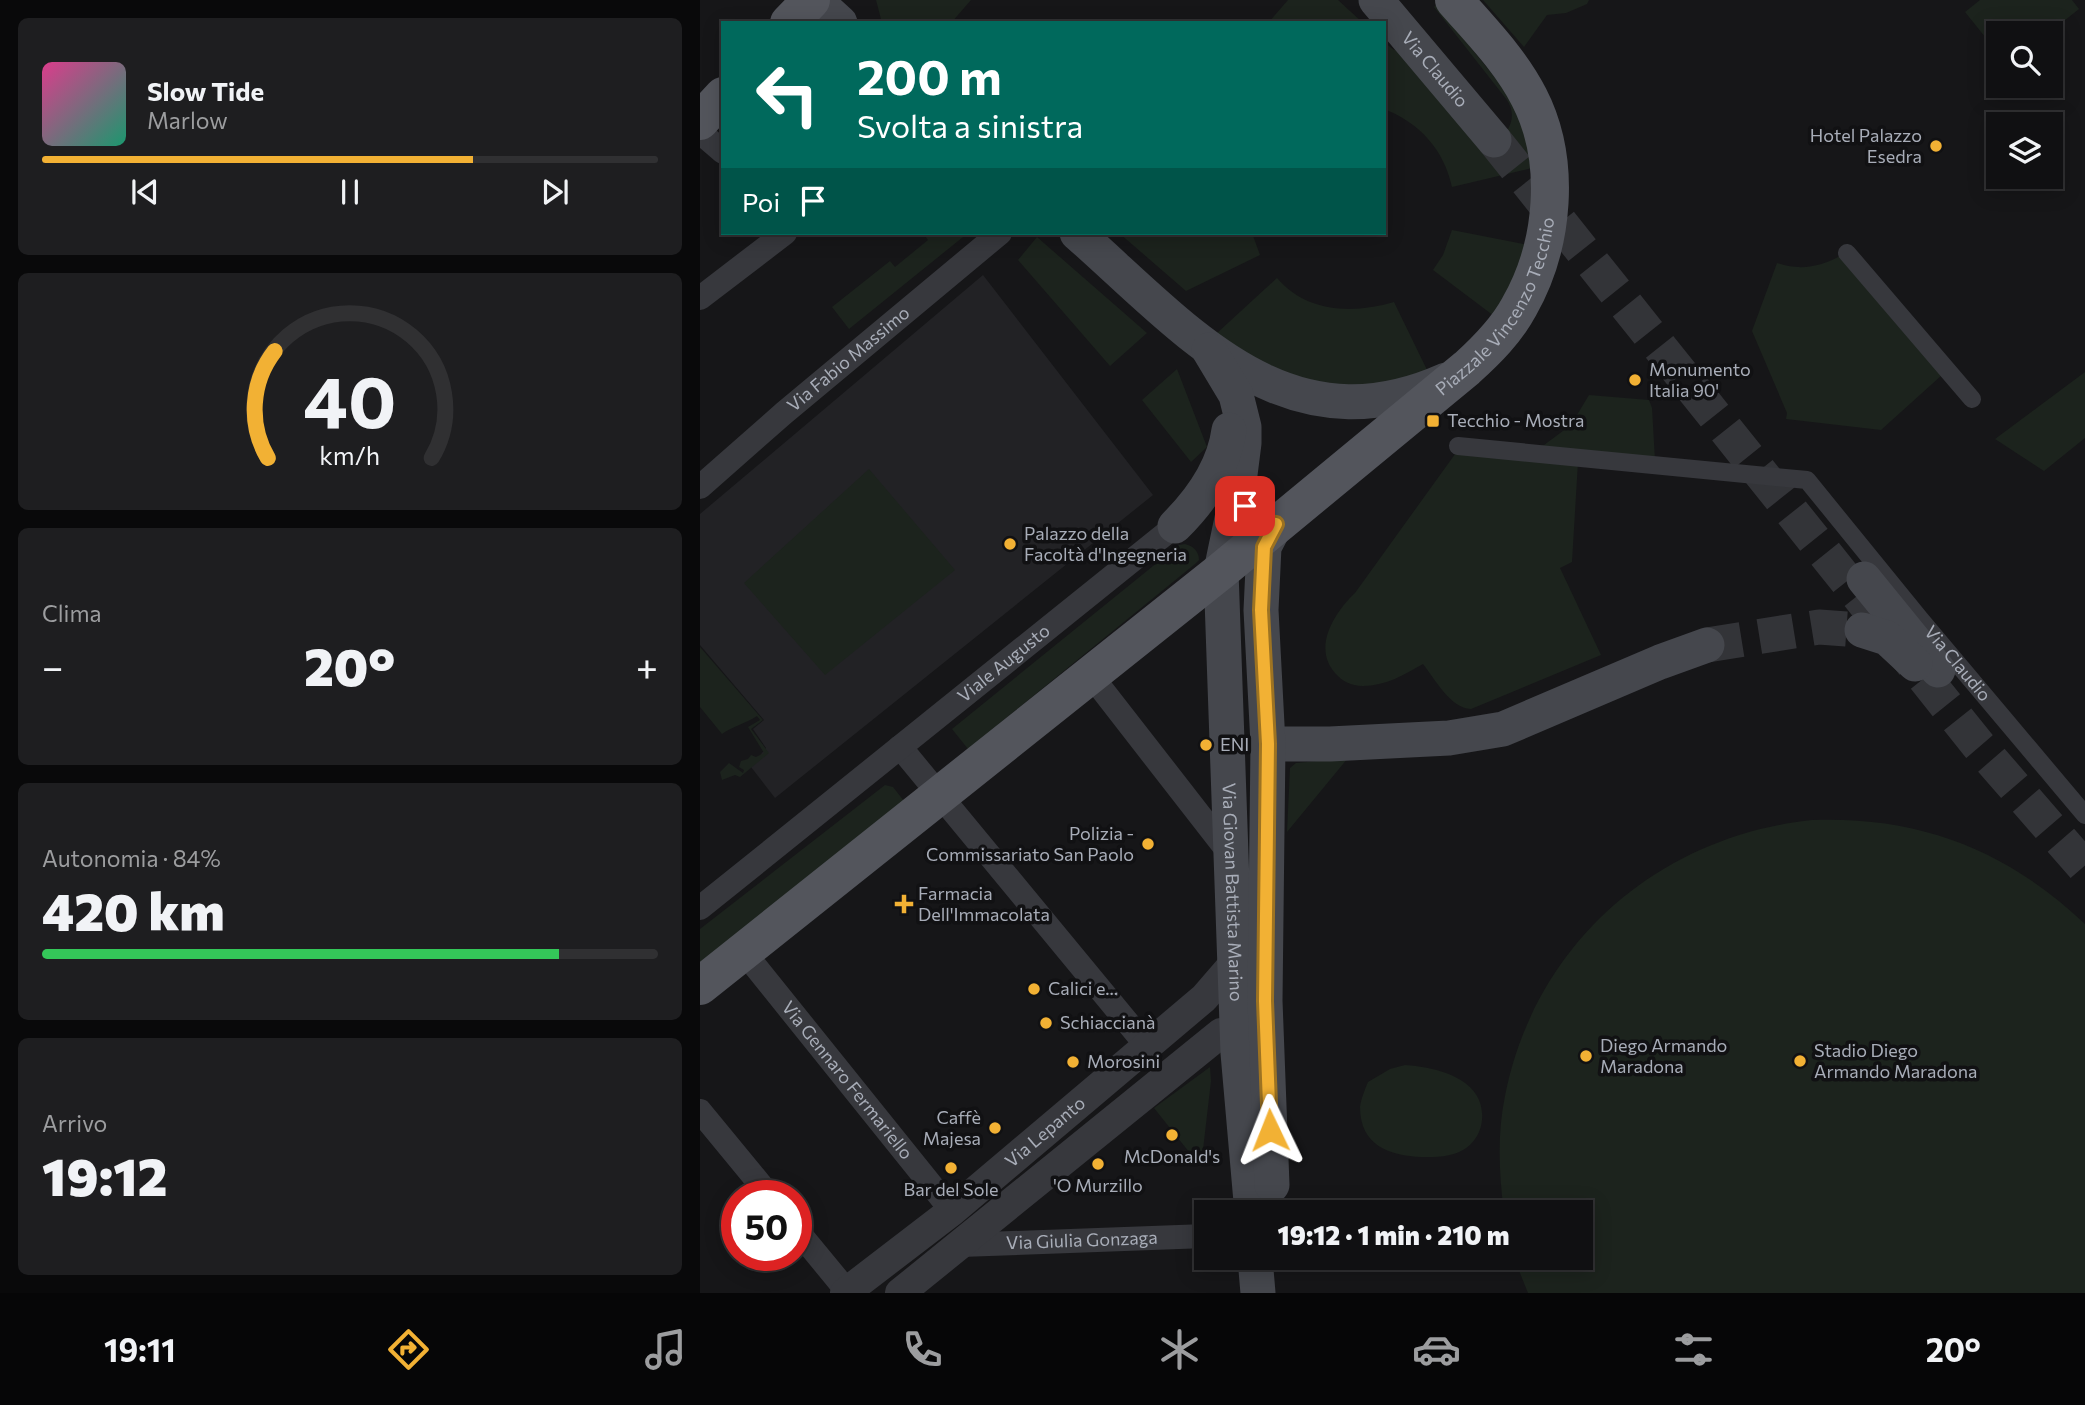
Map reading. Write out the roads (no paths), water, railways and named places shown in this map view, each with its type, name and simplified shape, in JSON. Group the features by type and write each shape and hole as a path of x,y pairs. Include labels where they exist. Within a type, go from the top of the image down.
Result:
{"main road":[{"path":"791,21 813,0 838,21"},
{"name":"Via Claudio","path":"1376,0 1501,133 1404,0"},
{"name":"Piazzale Vincenzo Tecchio","path":"1079,235 1216,360 1287,392 1342,402 1376,401 1416,393 1467,368 1501,334 1528,289 1543,248 1550,189 1548,161 1530,99 1511,66 1454,0"},
{"path":"700,121 721,98"},
{"path":"1216,360 1239,404 1244,427 1228,558"},
{"name":"Viale Augusto","path":"1175,526 1207,489 1227,444 1228,410 1216,360"},
{"path":"700,986 1176,606 1228,558 1276,524 1467,368"},
{"path":"1238,490 1252,518 1265,524 1276,524"},
{"name":"Via Giovan Battista Marino","path":"1273,1200 1265,1001 1268,744 1261,610 1264,547 1276,524"},
{"path":"1175,526 1210,530 1228,558"},
{"name":"Via Giovan Battista Marino","path":"1228,558 1257,597 1261,610"},
{"name":"Via Giovan Battista Marino","path":"1228,558 1222,615 1236,961 1230,1043 1250,1200"},
{"name":"Via Claudio","path":"1862,630 1887,639 1926,667 1864,579"},
{"path":"1176,606 1207,602 1222,615"},
{"path":"1268,744 1330,744 1438,738 1503,729 1660,662 1707,645"},
{"path":"1256,1270 1258,1293"},
{"path":"1276,1270 1277,1293"}],"street":[{"path":"700,132 721,150"},
{"path":"700,298 782,235"},
{"name":"Via Fabio Massimo","path":"700,487 794,404 998,235"},
{"path":"1847,253 1972,399"},
{"name":"Via Claudio","path":"1458,446 1807,480 2085,815"},
{"name":"Viale Augusto","path":"700,908 1175,526"},
{"path":"1090,674 1230,854"},
{"path":"900,747 1147,1046"},
{"name":"Via Gennaro Fermariello","path":"743,951 952,1211"},
{"name":"Via Lepanto","path":"846,1292 952,1211 1204,998 1236,961"},
{"name":"Via Lepanto","path":"908,1290 949,1253 1230,1043"},
{"path":"700,1111 757,1180"},
{"name":"Via Giulia Gonzaga","path":"949,1253 1194,1237"},
{"path":"917,1239 949,1253"},
{"path":"812,1249 846,1292"}],"tunnel":[{"path":"1494,140 1979,746 2085,868"},
{"path":"1707,645 1819,627 1862,630"}],"place":[{"name":"Hotel Palazzo Esedra","path":"1936,146"},
{"name":"Monumento Italia 90'","path":"1635,380"},
{"name":"Tecchio - Mostra","path":"1433,421"},
{"name":"Palazzo della Facoltà d'Ingegneria","path":"1010,544"},
{"name":"ENI","path":"1206,745"},
{"name":"Polizia - Commissariato San Paolo","path":"1148,844"},
{"name":"Farmacia Dell'Immacolata","path":"904,904"},
{"name":"Calici e...","path":"1034,989"},
{"name":"Schiaccianà","path":"1046,1023"},
{"name":"Diego Armando Maradona","path":"1586,1056"},
{"name":"Stadio Diego Armando Maradona","path":"1800,1061"},
{"name":"Morosini","path":"1073,1062"},
{"name":"Caffè Majesa","path":"995,1128"},
{"name":"McDonald's","path":"1172,1135"},
{"name":"'O Murzillo","path":"1098,1164"},
{"name":"Bar del Sole","path":"951,1168"}]}
